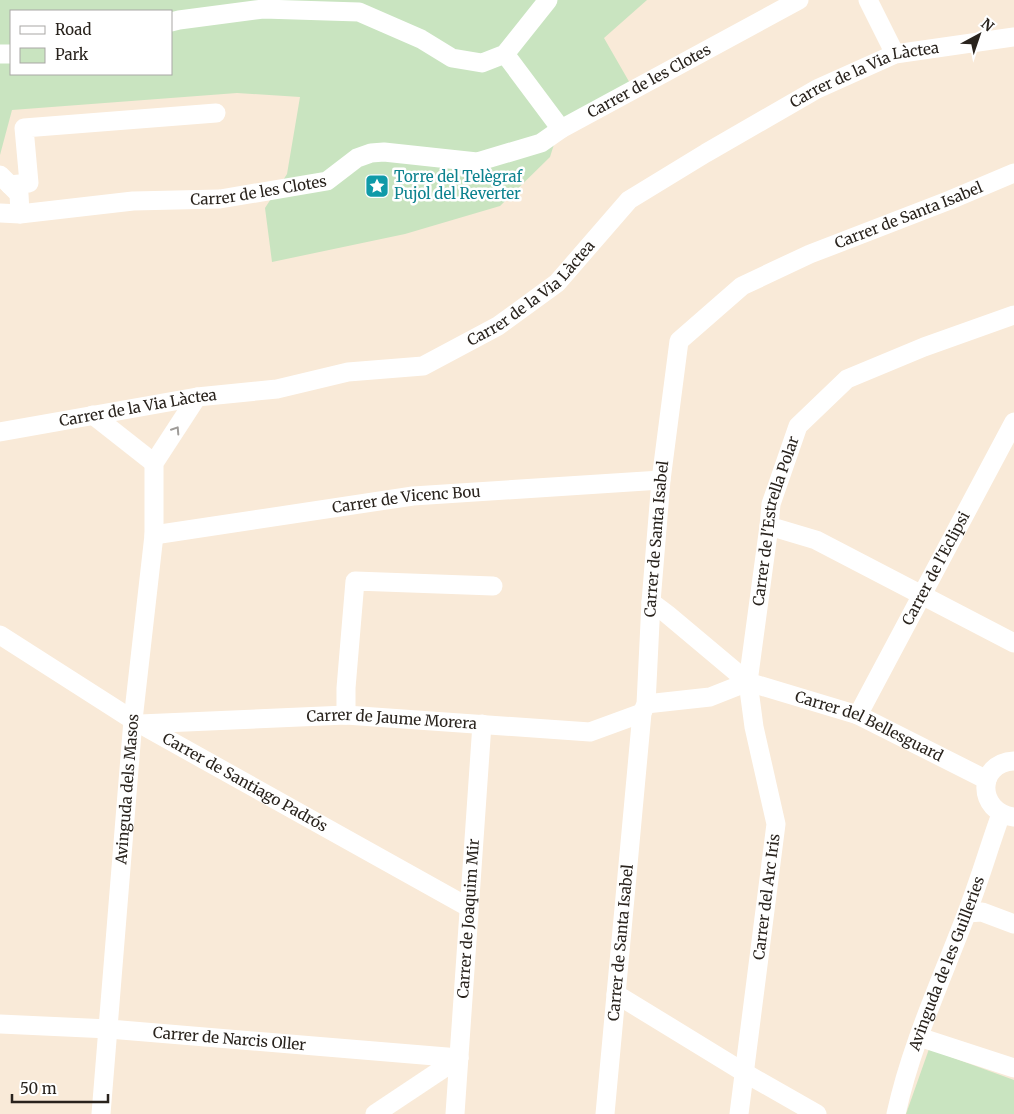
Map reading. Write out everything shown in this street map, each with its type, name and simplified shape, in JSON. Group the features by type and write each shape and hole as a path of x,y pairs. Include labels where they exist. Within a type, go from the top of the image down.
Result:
{"street":[{"path":"172,22 264,10 359,12 421,39 452,58 482,63 505,54 548,0"},
{"name":"Carrer de les Clotes","path":"0,214 20,214 133,201 220,199 327,181 357,158 371,153 384,152 478,162 541,143 561,129 799,0"},
{"path":"868,0 894,54"},
{"name":"Carrer de la Via Làctea","path":"0,432 197,397 277,389 348,372 423,366 498,326 557,283 629,200 817,89 894,54 1014,37"},
{"path":"505,54 561,129"},
{"path":"5,180 29,184 24,128 216,113"},
{"name":"Carrer de Santa Isabel","path":"605,1114 644,708 661,480 679,341 742,286 810,254 1014,173"},
{"path":"5,180 19,194 20,214"},
{"name":"Carrer de l'Estrella Polar","path":"748,682 770,526 771,504 798,426 847,379 1014,315"},
{"path":"93,415 154,463 197,397"},
{"name":"Carrer de l'Eclipsi","path":"858,715 1014,422"},
{"name":"Avinguda dels Masos","path":"100,1114 154,535 154,463"},
{"name":"Carrer de Vicenc Bou","path":"154,535 413,496 661,480"},
{"path":"770,526 816,540 1014,643"},
{"path":"346,715 346,688 355,581 493,586"},
{"name":"Carrer del Bellesguard","path":"651,602 748,682 858,715 987,780"},
{"name":"Carrer de Santiago Padrós","path":"0,635 136,722 468,907"},
{"path":"644,708 710,697 748,682"},
{"name":"Carrer del Arc Iris","path":"739,1114 776,824 754,727 748,682"},
{"name":"Carrer de Jaume Morera","path":"136,722 346,715 590,732 644,708"},
{"name":"Carrer de Joaquim Mir","path":"455,1114 482,724"},
{"path":"1008,815 990,803 986,790 987,780 996,767 1005,761 1014,761"},
{"name":"Avinguda de les Guilleries","path":"896,1114 901,1090 919,1037 967,913 1008,815"},
{"path":"967,913 982,912 1014,924"},
{"path":"616,994 744,1073 817,1114"},
{"name":"Carrer de Narcis Oller","path":"0,1024 109,1029 459,1058"},
{"path":"919,1037 1014,1068"},
{"path":"375,1114 459,1058"}],"green space":[{"path":"0,0 647,0 604,38 631,85 562,119 550,157 500,206 405,234 272,262 265,208 287,174 300,97 237,93 12,110 0,155"},
{"path":"929,1049 1014,1080 1014,1114 906,1114"}],"place":[{"name":"Torre del Telègraf Pujol del Reverter","path":"377,186"}]}
